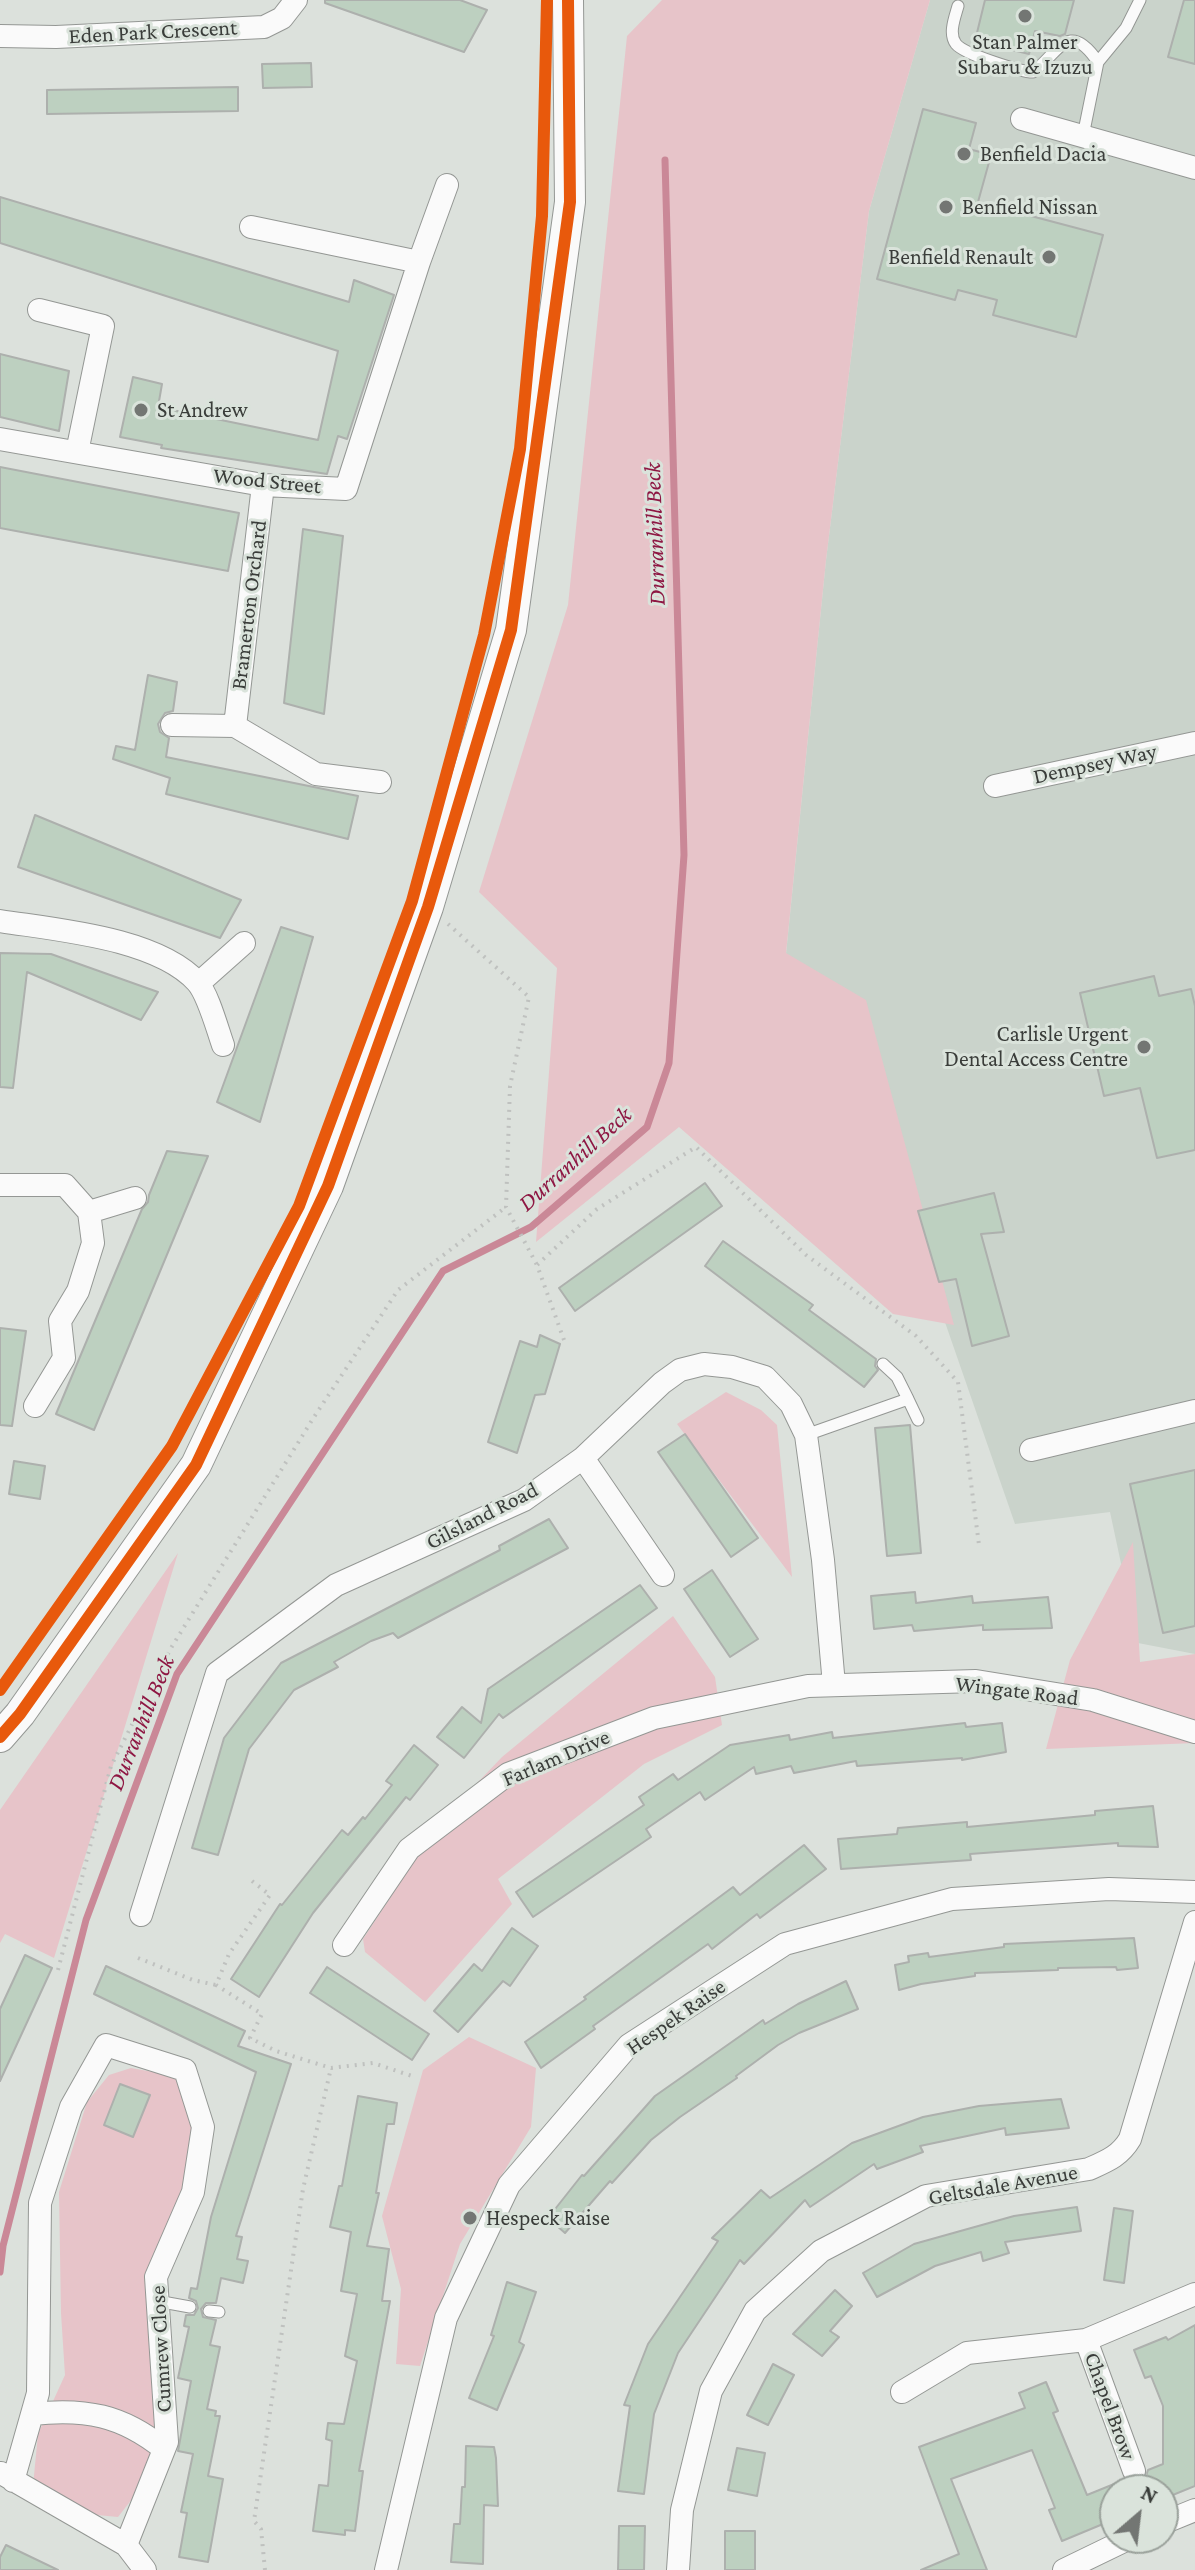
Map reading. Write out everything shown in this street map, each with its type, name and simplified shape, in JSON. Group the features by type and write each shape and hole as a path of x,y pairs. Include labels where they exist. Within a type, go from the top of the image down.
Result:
{"street":[{"name":"Eden Park Crescent","path":"0,36 56,37 264,27 282,18 296,0"},
{"path":"0,1737 20,1714 196,1465 328,1186 428,907 511,630 570,202 568,0"},
{"path":"1022,119 1195,168"},
{"name":"Wood Street","path":"0,439 263,485 346,489 447,185"},
{"path":"251,227 419,262"},
{"path":"39,310 103,326 77,452"},
{"name":"Bramerton Orchard","path":"235,726 263,485"},
{"path":"172,725 235,726 316,774 380,782"},
{"name":"Dempsey Way","path":"995,786 1195,743"},
{"path":"0,921 104,937 170,960 199,983 223,1045"},
{"path":"199,983 244,943"},
{"path":"0,1185 65,1185 89,1212 93,1243 78,1291 60,1321 64,1358 35,1406"},
{"path":"89,1212 135,1198"},
{"name":"Gilsland Road","path":"141,1915 217,1673 336,1585 524,1500 583,1458 662,1383 680,1370 704,1364 732,1367 765,1377 791,1404 806,1435 823,1560 834,1685"},
{"path":"1031,1450 1195,1411"},
{"path":"583,1458 663,1575"},
{"name":"Wingate Road","path":"834,1685 976,1681 1093,1700 1195,1732"},
{"name":"Farlam Drive","path":"344,1945 409,1849 508,1774 654,1718 808,1686 834,1685"},
{"name":"Hespek Raise","path":"386,2570 446,2318 509,2185 629,2045 785,1944 952,1899 1109,1889 1195,1892"},
{"name":"Geltsdale Avenue","path":"678,2570 682,2510 711,2391 755,2311 821,2251 926,2196 1089,2169 1123,2151 1186,1986 1195,1922"},
{"name":"Cumrew Close","path":"126,2545 167,2442 156,2277 193,2192 203,2127 185,2070 106,2045 71,2107 40,2203 38,2393 6,2477 126,2545 145,2570"},
{"name":"Chapel Brow","path":"902,2392 967,2353 1086,2340 1195,2294"},
{"name":"Chapel Brow","path":"1086,2340 1134,2471"},
{"path":"32,2414 69,2410 107,2417 149,2437 164,2449"},
{"path":"1064,2570 1099,2553"}],"lane":[{"path":"1083,136 1098,62 1126,28 1140,0"},
{"path":"958,6 954,41 969,52 1033,72 1059,45 1070,41 1088,49 1098,62"},
{"path":"883,1364 897,1377 918,1420"},
{"path":"806,1435 908,1399"},
{"path":"157,2301 190,2307"}],"path":[{"path":"428,907 529,997 510,1086 506,1207 537,1265 564,1340"},
{"path":"537,1265 597,1209 696,1147 806,1255 916,1336 958,1382 979,1545"},
{"path":"58,1970 111,1766 171,1648 314,1417 398,1290 506,1207"},
{"path":"216,1985 229,1954 270,1895 252,1881"},
{"path":"138,1958 193,1980 216,1985 262,2014 250,2038 276,2051 331,2068 373,2063 412,2076"},
{"path":"265,2570 261,2529 254,2521 303,2189 331,2068"}],"shaded area":[{"path":"662,0 930,0 869,211 826,560 786,953 866,1000 954,1325 893,1314 679,1127 536,1242 557,968 479,892 568,605 627,36"},
{"path":"930,0 1195,0 1195,1654 1138,1643 1110,1512 1015,1524 913,1230 786,954 826,560 869,211"},
{"path":"726,1392 761,1410 777,1425 792,1577 677,1424"},
{"path":"1133,1542 1140,1662 1195,1654 1195,1743 1046,1749 1070,1660"},
{"path":"178,1553 54,1958 5,1934 0,1943 0,1810"},
{"path":"673,1616 715,1677 722,1725 644,1764 498,1879 512,1904 425,2002 365,1952 363,1939 440,1822 502,1757"},
{"path":"469,2037 536,2068 531,2127 460,2244 420,2366 396,2364 401,2289 382,2216 423,2070"},
{"path":"131,2068 186,2078 199,2111 195,2169 153,2269 157,2442 143,2485 118,2517 76,2513 33,2486 38,2434 65,2375 59,2192 87,2102 109,2075"}],"building":[{"path":"325,0 460,0 487,10 464,52 325,3"},
{"name":"Stan Palmer Subaru & Izuzu","path":"985,0 1074,0 1065,34 1060,36 1035,31 1029,54 975,41"},
{"path":"1184,0 1195,0 1195,64 1168,57"},
{"path":"311,63 312,87 263,88 262,64"},
{"path":"238,87 238,111 47,114 47,90"},
{"name":"Benfield Nissan","path":"923,109 976,123 969,149 991,155 978,202 1103,235 1076,337 993,315 997,300 958,290 955,300 877,279"},
{"path":"0,197 349,302 354,280 394,295 347,439 338,436 327,474 161,448 162,445 120,437 133,377 162,384 158,407 318,440 338,351 0,243"},
{"path":"0,354 69,371 59,431 0,417"},
{"path":"0,467 239,513 228,571 0,528"},
{"path":"303,529 343,536 324,714 284,703"},
{"path":"148,675 177,682 173,711 165,713 158,724 160,732 169,738 166,757 358,796 348,839 166,794 170,778 113,759 116,746 135,750"},
{"path":"35,815 241,900 220,938 18,867"},
{"path":"281,927 313,937 260,1122 217,1102"},
{"path":"0,953 51,954 158,992 141,1020 27,972 13,1088 0,1087"},
{"name":"Carlisle Urgent Dental Access Centre","path":"1154,976 1159,996 1191,989 1195,1006 1195,1150 1157,1158 1140,1088 1104,1096 1080,993"},
{"path":"167,1151 208,1156 94,1430 56,1414"},
{"path":"705,1183 722,1206 575,1311 559,1288"},
{"path":"994,1193 1004,1232 981,1234 1009,1336 972,1346 956,1279 939,1282 918,1211"},
{"path":"723,1241 813,1305 809,1310 876,1359 878,1370 864,1387 705,1266"},
{"path":"0,1328 26,1331 12,1426 0,1425"},
{"path":"540,1335 560,1344 545,1394 535,1395 517,1453 488,1442 520,1341 537,1347"},
{"path":"910,1425 921,1553 887,1556 875,1428"},
{"path":"685,1434 758,1538 731,1557 658,1452"},
{"path":"14,1461 45,1466 40,1499 9,1494"},
{"path":"1195,1470 1195,1626 1163,1633 1130,1484"},
{"path":"549,1519 568,1548 398,1638 393,1633 371,1641 334,1662 338,1667 294,1690 249,1749 218,1855 192,1848 224,1738 281,1663 500,1550 499,1546"},
{"path":"712,1570 758,1639 730,1657 684,1589"},
{"path":"640,1585 657,1608 503,1718 499,1714 464,1758 437,1737 462,1707 481,1723 488,1689"},
{"path":"915,1592 916,1603 972,1596 973,1603 1048,1597 1052,1628 983,1630 983,1625 914,1631 912,1625 874,1629 871,1596"},
{"path":"965,1723 966,1727 1002,1723 1006,1752 962,1760 857,1766 856,1761 794,1773 791,1766 756,1774 754,1767 705,1800 700,1792 646,1829 651,1837 533,1917 516,1892 644,1805 639,1797 673,1774 678,1780 730,1745 789,1735 790,1740 832,1732 833,1738"},
{"path":"414,1745 438,1765 410,1800 406,1797 313,1913 259,1997 231,1979 280,1904 342,1830 348,1835 363,1817 365,1819 392,1785 386,1781"},
{"path":"1153,1806 1158,1847 1118,1846 1118,1843 970,1854 971,1860 841,1869 838,1839 897,1834 898,1828 967,1822 967,1827 1095,1815 1095,1811"},
{"path":"804,1845 826,1869 760,1918 757,1914 712,1949 708,1944 593,2026 595,2029 541,2068 525,2042 733,1887 740,1895"},
{"path":"512,1928 538,1946 510,1986 503,1981 458,2032 434,2011 474,1964 482,1971"},
{"path":"1134,1938 1138,1968 1058,1968 975,1973 975,1976 899,1990 895,1965 909,1962 908,1956 928,1953 929,1957 1004,1947 1004,1944"},
{"path":"25,1955 52,1968 0,2081 0,2009"},
{"path":"106,1966 245,2031 238,2046 291,2064 236,2236 242,2237 237,2259 248,2261 243,2283 221,2278 216,2303 206,2303 201,2309 203,2317 216,2320 210,2345 220,2347 207,2409 216,2411 215,2416 220,2416 208,2476 223,2479 208,2562 179,2557 187,2513 181,2512 193,2454 178,2451 191,2381 178,2378 189,2327 184,2326 186,2315 194,2315 198,2308 196,2301 189,2298 191,2288 197,2289 211,2217 256,2072 94,1994"},
{"path":"327,1967 429,2034 412,2060 310,1993"},
{"path":"846,1981 858,2009 778,2045 680,2117 651,2140 612,2183 610,2181 565,2233 548,2218 582,2175 655,2096 763,2020 765,2024"},
{"path":"120,2084 150,2095 133,2137 104,2125"},
{"path":"358,2096 397,2103 394,2124 387,2124 376,2193 379,2193 367,2246 389,2249 382,2301 390,2301 359,2471 363,2471 355,2531 345,2530 345,2535 313,2531 319,2485 328,2486 332,2441 326,2439 328,2423 344,2424 357,2361 345,2356 357,2294 341,2291 351,2232 330,2227 339,2186 342,2186"},
{"path":"1061,2099 1069,2128 1006,2135 1005,2128 920,2146 923,2152 877,2169 874,2164 810,2207 805,2200 744,2264 740,2260 678,2353 654,2414 644,2494 618,2491 630,2406 624,2405 648,2344 718,2241 712,2238 761,2190 770,2198 852,2143 923,2117 979,2106"},
{"path":"1077,2207 1081,2231 1005,2242 1009,2253 983,2261 981,2252 935,2266 877,2297 863,2273 914,2244 1014,2216"},
{"path":"1114,2208 1133,2211 1124,2283 1104,2280"},
{"path":"507,2282 536,2292 519,2342 524,2345 497,2410 469,2398 494,2336 491,2335"},
{"path":"835,2290 852,2306 830,2331 839,2337 822,2356 793,2334"},
{"path":"1195,2325 1195,2486 1179,2492 1179,2474 1147,2474 1148,2470 1163,2464 1163,2406 1151,2376 1145,2378 1134,2350 1166,2337 1168,2340"},
{"path":"773,2364 794,2375 768,2425 747,2415"},
{"path":"1046,2382 1058,2411 1053,2413 1087,2495 1099,2490 1099,2526 1062,2541 1049,2510 1055,2508 1032,2450 951,2479 987,2570 921,2570 959,2554 919,2447 1025,2408 1019,2393"},
{"path":"466,2446 494,2447 496,2458 498,2506 484,2505 483,2564 451,2562 454,2524 460,2524 462,2487 465,2487"},
{"path":"737,2448 765,2453 757,2496 728,2490"},
{"path":"619,2526 645,2526 644,2570 618,2570"},
{"path":"725,2531 755,2531 755,2570 725,2570"},
{"path":"6,2545 58,2570 0,2570 0,2557"}],"waterway":[{"name":"Durranhill Beck","path":"0,2272 3,2246 86,1920 177,1674 443,1271 531,1227 647,1127 669,1063 684,855 665,160"}],"cycle path":[{"path":"0,1690 172,1446 299,1206 412,901 484,635 520,449 542,216 547,0"},
{"path":"0,1737 20,1714 196,1465 328,1186 428,907 511,630 570,202 568,0"}],"place":[{"name":"Stan Palmer Subaru & Izuzu","path":"1025,16"},
{"name":"Benfield Dacia","path":"964,154"},
{"name":"Benfield Nissan","path":"946,207"},
{"name":"Benfield Renault","path":"1049,257"},
{"name":"St Andrew","path":"141,410"},
{"name":"Carlisle Urgent Dental Access Centre","path":"1144,1047"},
{"name":"Hespeck Raise","path":"470,2218"}]}
